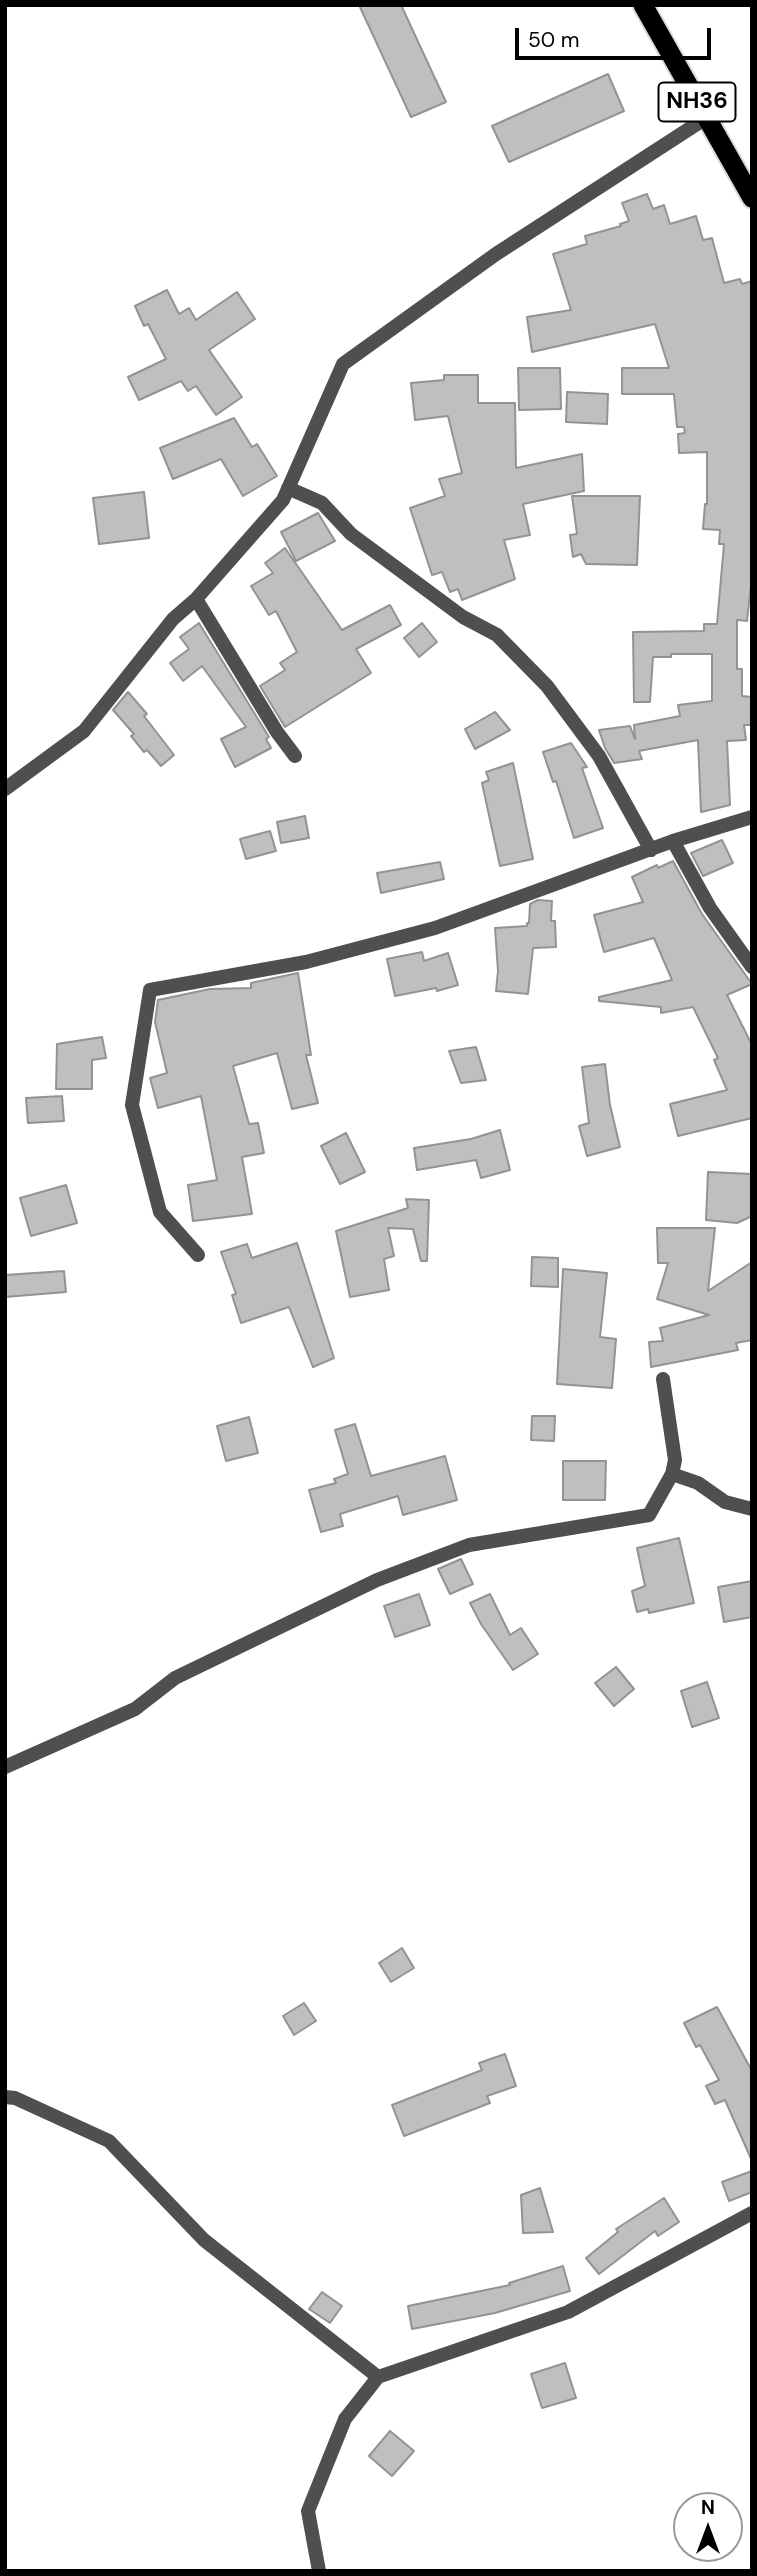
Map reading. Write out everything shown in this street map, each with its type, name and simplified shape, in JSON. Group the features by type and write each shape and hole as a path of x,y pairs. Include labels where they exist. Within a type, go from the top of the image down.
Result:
{"highway":[{"name":"NH36","path":"643,5 752,198"}],"street":[{"path":"5,789 84,731 173,620 196,599 283,500 343,364 496,254 706,118"},
{"path":"288,488 322,503 351,534 463,617 497,635 547,686 599,756 651,850"},
{"path":"196,599 277,732 295,756"},
{"path":"198,1255 160,1212 132,1105 150,990 306,962 435,928 673,841 752,817"},
{"path":"673,841 710,908 752,967"},
{"path":"5,1767 135,1709 175,1678 377,1580 469,1545 649,1515 673,1474 675,1460 663,1379"},
{"path":"673,1474 698,1483 725,1502 752,1509"},
{"path":"5,2096 15,2098 109,2141 204,2240 378,2377"},
{"path":"319,2571 308,2511 345,2419 378,2377 568,2312 752,2213"}],"building":[{"path":"359,5 401,5 446,102 411,117"},
{"path":"608,74 624,111 509,162 492,126"},
{"path":"647,194 653,209 664,205 670,224 696,216 703,240 712,238 724,283 740,279 742,284 752,281 752,576 747,621 737,620 737,669 742,669 742,696 752,697 752,725 744,725 746,740 727,741 730,805 701,812 698,740 639,751 642,759 614,763 599,730 630,726 635,739 634,725 680,716 678,705 712,701 712,654 671,654 671,657 653,657 650,702 634,702 633,632 704,631 704,624 717,624 724,544 719,544 720,530 703,529 707,504 707,452 679,453 678,434 685,433 684,427 677,427 674,394 622,394 622,368 669,368 655,324 532,352 527,317 571,310 553,254 587,244 585,236 621,226 620,224 629,221 622,203"},
{"path":"167,290 179,314 189,308 196,320 237,292 255,319 209,350 242,397 216,415 196,386 188,391 181,381 139,400 128,377 166,359 148,324 144,326 135,306"},
{"path":"518,368 560,368 561,409 519,410"},
{"path":"444,375 478,375 478,403 515,403 516,468 582,454 584,491 523,504 530,535 504,540 515,579 462,600 458,589 450,592 442,572 432,575 410,508 445,496 439,479 462,473 448,416 415,420 411,383 444,380"},
{"path":"567,392 608,394 607,424 566,422"},
{"path":"234,418 252,447 257,444 277,476 243,496 221,459 173,479 160,448"},
{"path":"144,492 149,538 99,544 93,498"},
{"path":"572,496 640,496 637,565 586,564 581,554 573,557 570,535 577,534"},
{"path":"318,513 335,541 296,561 281,532"},
{"path":"285,548 342,630 390,605 401,625 356,649 371,673 285,727 260,686 285,670 280,663 297,652 276,611 269,615 251,586 273,573 265,563"},
{"path":"199,623 269,737 266,739 271,748 235,767 221,739 246,727 202,666 183,681 170,663 189,649 180,637"},
{"path":"422,623 437,642 419,657 404,638"},
{"path":"128,692 147,714 144,716 174,755 161,766 147,750 144,752 131,736 134,734 113,710"},
{"path":"495,712 510,730 475,749 465,729"},
{"path":"571,743 587,767 582,768 603,828 574,838 556,781 553,782 543,752"},
{"path":"513,763 533,859 500,866 482,783 489,780 486,772"},
{"path":"305,816 309,838 281,843 277,822"},
{"path":"270,831 276,851 246,859 240,839"},
{"path":"722,840 733,863 703,876 691,853"},
{"path":"673,861 702,914 752,984 727,995 752,1045 752,1118 678,1136 670,1104 727,1090 714,1060 718,1058 693,1007 661,1013 661,1007 599,1001 599,997 672,980 654,938 604,952 594,915 643,902 632,877"},
{"path":"440,862 444,879 381,893 377,873"},
{"path":"538,900 552,901 551,921 555,921 556,947 533,948 528,994 496,991 498,971 495,928 527,926 530,904"},
{"path":"422,952 424,961 448,953 458,985 437,991 436,988 395,996 387,959"},
{"path":"298,973 311,1055 306,1055 318,1103 292,1109 277,1053 233,1066 249,1124 258,1123 264,1153 242,1157 252,1214 193,1221 188,1185 217,1180 201,1096 158,1108 150,1078 167,1073 155,1022 158,1000 210,989 251,988 251,983"},
{"path":"102,1037 106,1058 92,1060 92,1089 56,1089 57,1044"},
{"path":"476,1047 486,1080 461,1083 449,1051"},
{"path":"605,1064 610,1105 620,1147 587,1156 579,1126 589,1123 582,1067"},
{"path":"62,1096 64,1121 28,1123 26,1098"},
{"path":"500,1130 510,1170 481,1178 476,1160 417,1170 414,1148 471,1139"},
{"path":"346,1133 365,1172 340,1184 321,1146"},
{"path":"708,1172 752,1174 752,1216 737,1223 706,1220"},
{"path":"66,1185 77,1223 31,1236 20,1198"},
{"path":"406,1199 429,1200 427,1261 421,1261 413,1229 388,1228 394,1256 384,1259 389,1290 350,1297 336,1231 408,1208"},
{"path":"657,1228 715,1228 708,1291 752,1262 752,1340 736,1343 738,1350 651,1367 649,1342 663,1341 660,1328 709,1315 657,1299 668,1263 658,1263"},
{"path":"297,1243 334,1358 313,1367 289,1307 241,1323 232,1295 236,1294 221,1252 247,1244 252,1258"},
{"path":"532,1257 558,1258 558,1287 531,1286"},
{"path":"563,1269 607,1273 600,1337 616,1339 612,1388 557,1384"},
{"path":"64,1271 66,1292 5,1297 5,1275"},
{"path":"532,1416 555,1416 554,1441 531,1440"},
{"path":"249,1417 258,1453 226,1461 217,1426"},
{"path":"355,1424 371,1476 445,1456 457,1500 403,1515 398,1496 340,1514 343,1526 321,1532 309,1490 336,1483 334,1479 348,1474 335,1430"},
{"path":"563,1461 606,1461 605,1500 563,1500"},
{"path":"679,1538 694,1603 649,1613 648,1609 637,1612 632,1591 645,1586 637,1548"},
{"path":"461,1559 473,1584 450,1594 438,1569"},
{"path":"752,1581 752,1617 724,1622 718,1587"},
{"path":"419,1594 430,1625 395,1637 384,1606"},
{"path":"490,1594 510,1635 521,1628 538,1654 513,1670 470,1603"},
{"path":"616,1667 634,1689 614,1706 595,1683"},
{"path":"707,1682 719,1718 692,1727 681,1691"},
{"path":"402,1948 414,1968 391,1982 379,1963"},
{"path":"304,2003 316,2021 294,2035 283,2016"},
{"path":"717,2007 752,2071 752,2161 725,2100 715,2104 706,2086 719,2080 700,2045 696,2047 684,2023"},
{"path":"505,2054 516,2086 487,2096 490,2103 404,2136 392,2105 482,2070 479,2063"},
{"path":"752,2171 752,2192 729,2201 722,2182"},
{"path":"540,2188 553,2232 523,2233 521,2195"},
{"path":"664,2198 679,2222 658,2236 655,2231 599,2274 586,2258 618,2232 616,2229"},
{"path":"563,2266 570,2291 495,2313 412,2329 408,2306 510,2285 509,2283"},
{"path":"322,2292 342,2306 330,2323 309,2309"},
{"path":"565,2363 576,2398 542,2408 531,2374"},
{"path":"390,2431 414,2451 392,2476 369,2456"}]}
